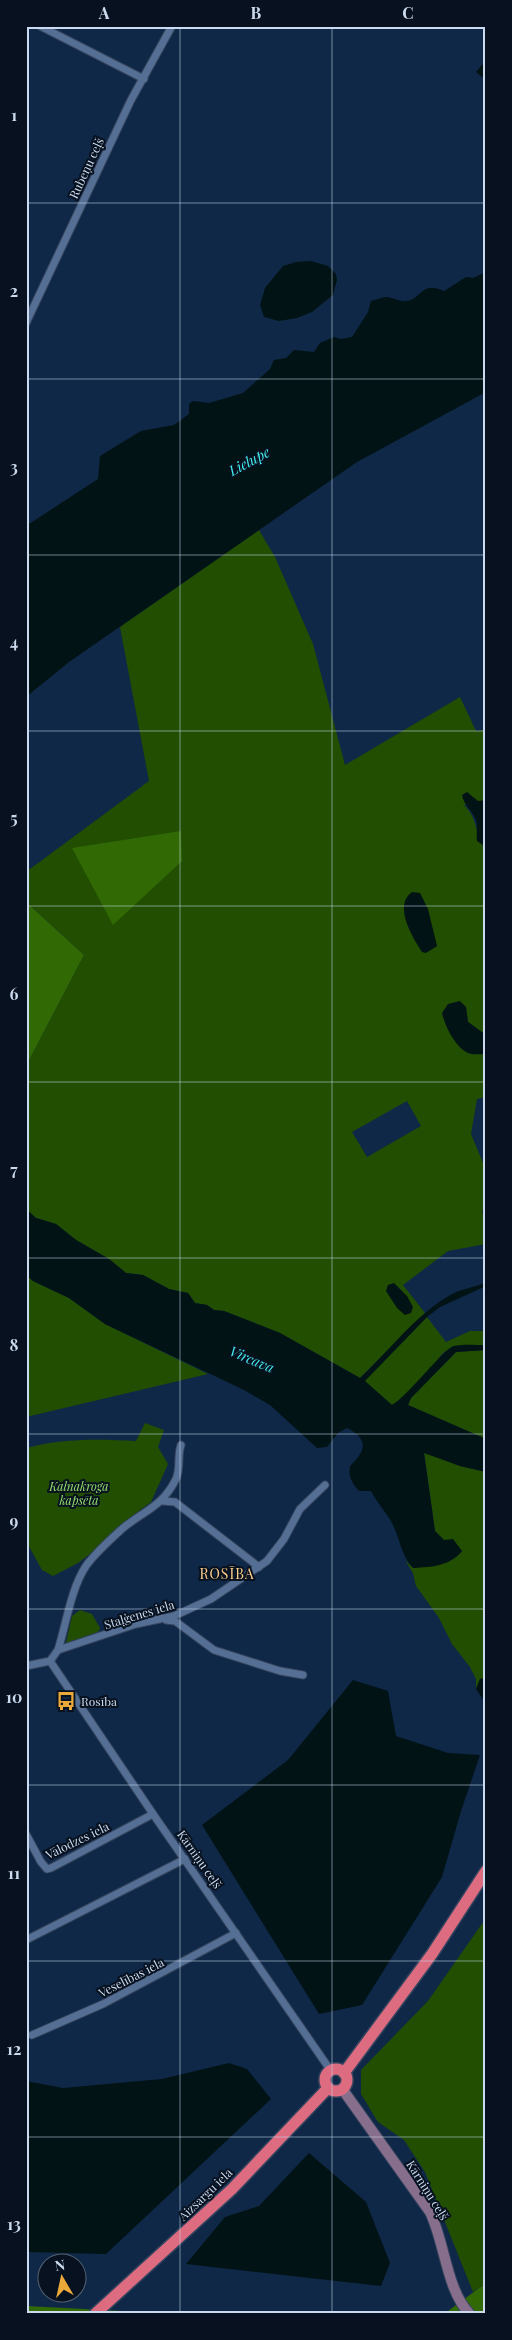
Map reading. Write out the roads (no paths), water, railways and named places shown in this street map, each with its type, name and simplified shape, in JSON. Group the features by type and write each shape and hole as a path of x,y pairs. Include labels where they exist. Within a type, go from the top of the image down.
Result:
{"highway":[{"path":"344,2073 432,1954 486,1871"},
{"path":"338,2069 344,2073 347,2079 343,2090 334,2091 328,2088 325,2082 326,2075 330,2070 338,2069"},
{"name":"Aizsargu iela","path":"95,2314 232,2189 328,2088"}],"main road":[{"name":"Kārniņu ceļš","path":"343,2090 430,2212 438,2230 457,2297 470,2314"}],"street":[{"path":"40,26 144,79"},
{"name":"Rubeņu ceļš","path":"27,319 131,100 172,26"},
{"path":"27,319 38,322"},
{"path":"26,1666 50,1661 58,1650 79,1580 86,1566 124,1527 162,1501 176,1479 179,1467 178,1452 181,1445"},
{"name":"Staļģenes iela","path":"58,1650 136,1624 164,1619 211,1599 259,1567 276,1552 300,1509 325,1485"},
{"path":"162,1501 175,1502 259,1567"},
{"path":"164,1619 175,1621 214,1650 280,1671 303,1675"},
{"name":"Kārniņu ceļš","path":"50,1661 330,2070"},
{"name":"Vālodzes iela","path":"26,1834 41,1862 47,1869 153,1814"},
{"path":"26,1940 185,1859"},
{"name":"Veselības iela","path":"32,2036 103,2004 170,1970 236,1933"}],"water":[{"path":"486,60 486,80 476,72"},
{"path":"311,261 328,266 336,274 337,280 333,295 312,312 297,318 279,321 264,317 260,305 265,288 283,266 296,262"},
{"name":"Lielupe","path":"486,272 486,392 357,462 69,662 26,697 26,526 98,479 100,456 141,431 174,425 189,414 189,404 193,401 209,403 243,393 270,369 274,360 286,358 294,350 314,352 320,343 334,337 341,339 352,337 368,312 371,301 383,297 403,301 411,300 426,289 436,288 444,291 466,277 473,278"},
{"path":"467,792 478,801 486,800 486,847 477,841 476,820 464,802 462,795"},
{"path":"412,892 420,893 428,909 437,946 426,953 422,952 409,930 404,913 404,905"},
{"path":"460,1001 466,1007 468,1022 486,1035 485,1054 472,1054 463,1050 448,1030 442,1013 448,1004"},
{"name":"Vircava","path":"26,1209 36,1218 56,1224 76,1240 109,1259 126,1273 143,1275 169,1289 188,1293 195,1303 207,1305 214,1310 224,1311 280,1333 360,1378 415,1322 439,1302 456,1292 485,1283 486,1286 440,1307 427,1317 365,1381 392,1405 449,1349 458,1345 486,1345 486,1350 456,1352 411,1398 408,1405 486,1439 486,1472 460,1466 424,1453 435,1531 444,1540 453,1539 462,1551 452,1560 434,1566 413,1568 409,1564 393,1525 371,1491 359,1491 351,1480 350,1466 359,1455 363,1446 359,1436 354,1432 347,1428 338,1433 327,1447 317,1448 270,1405 244,1390 105,1324 69,1298 33,1281 26,1275"},
{"path":"394,1283 407,1296 413,1307 411,1313 405,1315 397,1308 386,1291 388,1285"},
{"path":"486,1678 486,1704 476,1689 480,1679"},
{"path":"353,1680 388,1691 396,1736 448,1753 480,1755 442,1877 362,2005 319,2014 202,1825 288,1760"},
{"path":"229,2063 247,2069 271,2099 106,2254 88,2254 88,2252 26,2252 26,2081 63,2088 162,2079"},
{"path":"309,2153 366,2202 390,2263 381,2286 186,2264 225,2217 259,2206"}],"place":[{"name":"Rosība","path":"66,1701"}],"district":[{"name":"ROSĪBA","path":"227,1573"}],"park label":[{"name":"Kalnakroga kapsēta","path":"79,1493"}]}
